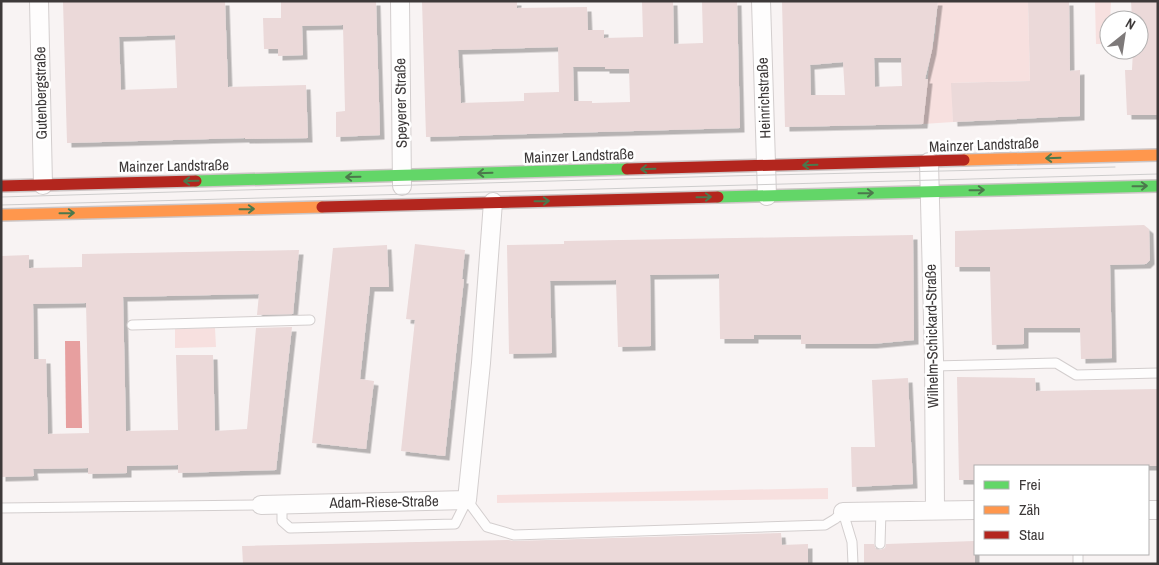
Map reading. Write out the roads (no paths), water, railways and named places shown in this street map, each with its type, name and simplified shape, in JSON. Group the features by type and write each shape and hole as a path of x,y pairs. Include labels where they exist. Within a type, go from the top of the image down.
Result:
{"main road":[{"name":"Mainzer Landstraße","path":"1,186 43,190 402,175 1158,155"},
{"path":"1,215 43,209 402,205 1158,186"}],"street":[{"name":"Gutenbergstraße","path":"39,1 43,190"},
{"name":"Speyerer Straße","path":"400,1 402,205"},
{"name":"Heinrichstraße","path":"761,1 767,196"},
{"name":"Wilhelm-Schickard-Straße","path":"929,162 928,192 934,366 935,510"},
{"path":"467,500 481,363 493,202"},
{"name":"Adam-Riese-Straße","path":"261,505 467,500"},
{"path":"843,512 974,510"}],"lane":[{"path":"132,325 310,320"},
{"path":"934,366 1056,363 1076,375 1158,373"},
{"path":"282,504 282,521 290,528 455,524 467,500 487,527 514,535 825,525 843,512 852,542 853,564"},
{"name":"Adam-Riese-Straße","path":"1,508 261,505"},
{"path":"880,544 881,512"}],"tram line":[{"path":"1,197 1115,167"},
{"path":"1,205 1158,174"}]}
